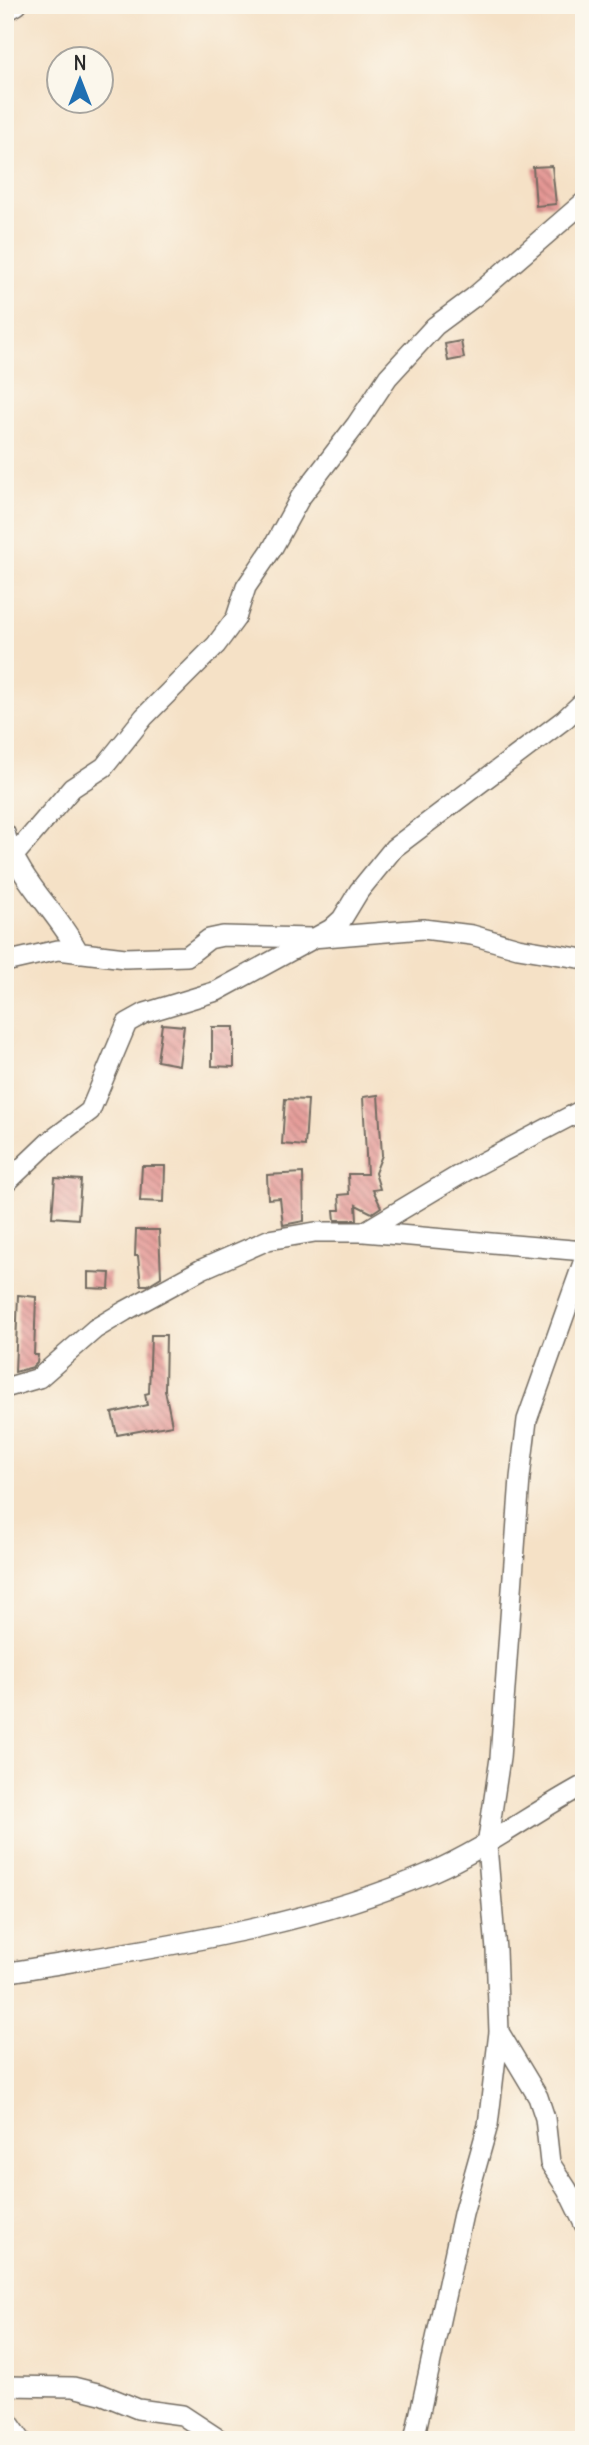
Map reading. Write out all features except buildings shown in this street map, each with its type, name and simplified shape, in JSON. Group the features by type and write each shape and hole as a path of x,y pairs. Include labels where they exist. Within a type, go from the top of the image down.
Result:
{"street":[{"path":"5,12 17,5"},
{"path":"9,862 72,788 104,767 144,717 216,645 236,618 246,587 272,549 300,498 356,425 388,377 435,326 474,297 584,202"},
{"path":"5,1184 48,1142 90,1111 127,1023 145,1013 217,991 331,929 342,919 359,891 394,848 565,719 584,701"},
{"path":"5,834 9,862 68,933 79,953"},
{"path":"5,962 49,950 155,958 187,956 209,939 223,936 312,938 423,929 472,935 519,948 584,959"},
{"path":"364,1232 466,1171 584,1109"},
{"path":"5,1388 39,1378 95,1329 125,1311 202,1269 268,1240 315,1232 364,1232 584,1251"},
{"path":"414,2440 463,2214 488,2126 499,2032 496,1950 487,1846 503,1730 520,1478 527,1420 584,1260"},
{"path":"5,1973 240,1933 308,1915 430,1873 487,1846 584,1785"},
{"path":"499,2032 538,2097 545,2118 550,2163 567,2189 584,2224"},
{"path":"8,2390 73,2387 138,2409 182,2414 220,2440"},
{"path":"5,2417 21,2440"}]}
